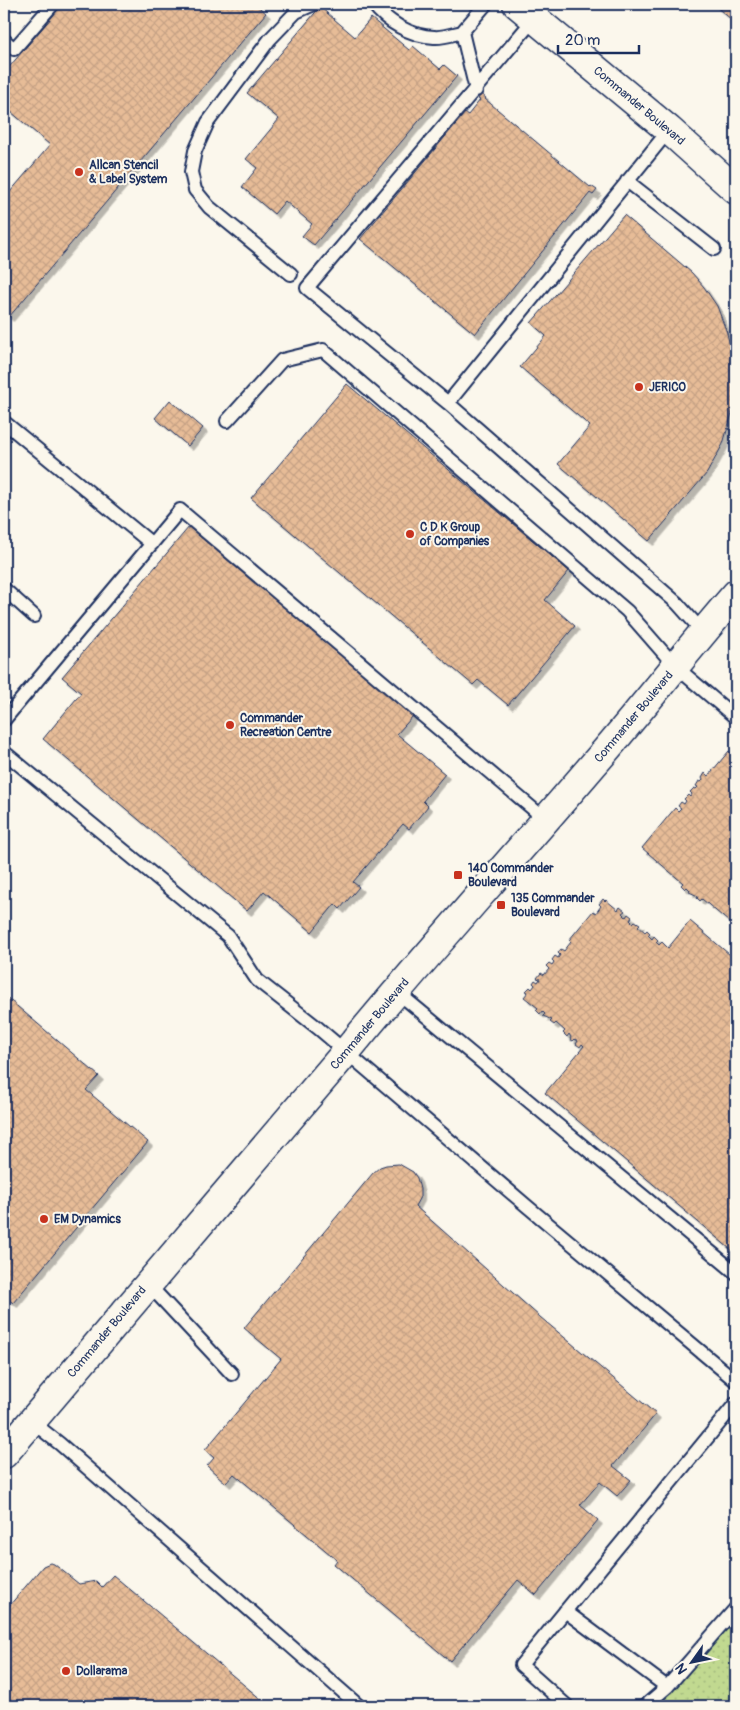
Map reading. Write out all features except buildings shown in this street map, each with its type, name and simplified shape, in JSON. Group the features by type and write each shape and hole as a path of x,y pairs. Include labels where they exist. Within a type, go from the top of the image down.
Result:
{"street":[{"name":"Commander Boulevard","path":"526,11 669,130 736,190"},
{"name":"Commander Boulevard","path":"4,1454 396,991 623,731 736,594"}],"lane":[{"path":"4,40 14,49 53,4"},
{"path":"291,274 209,207 195,190 190,172 195,151 208,122 270,39 296,12 314,4"},
{"path":"373,4 393,24 412,33 435,38 462,32 486,4"},
{"path":"526,11 476,90 307,288 448,403 677,603 703,632"},
{"path":"462,32 476,90"},
{"path":"448,403 669,130"},
{"path":"627,181 714,249"},
{"path":"227,421 282,360 323,350 627,611 675,666 736,718"},
{"path":"4,422 152,544"},
{"path":"4,720 180,510 546,820"},
{"path":"4,589 34,616"},
{"path":"4,752 228,936 257,980 346,1052 736,1381"},
{"path":"396,991 736,1273"},
{"path":"148,1284 232,1374"},
{"path":"568,1706 521,1665 736,1403"},
{"path":"31,1422 60,1444 360,1706"},
{"path":"645,1706 666,1687 736,1608"},
{"path":"565,1611 666,1687"}],"green space":[{"path":"736,1611 736,1706 660,1706"}],"place":[{"name":"Allcan Stencil & Label System","path":"79,172"},
{"name":"JERICO","path":"639,387"},
{"name":"C D K Group of Companies","path":"410,534"},
{"name":"Commander Recreation Centre","path":"230,725"},
{"name":"140 Commander Boulevard","path":"458,875"},
{"name":"135 Commander Boulevard","path":"501,905"},
{"name":"EM Dynamics","path":"44,1219"},
{"name":"Dollarama","path":"66,1671"}]}
